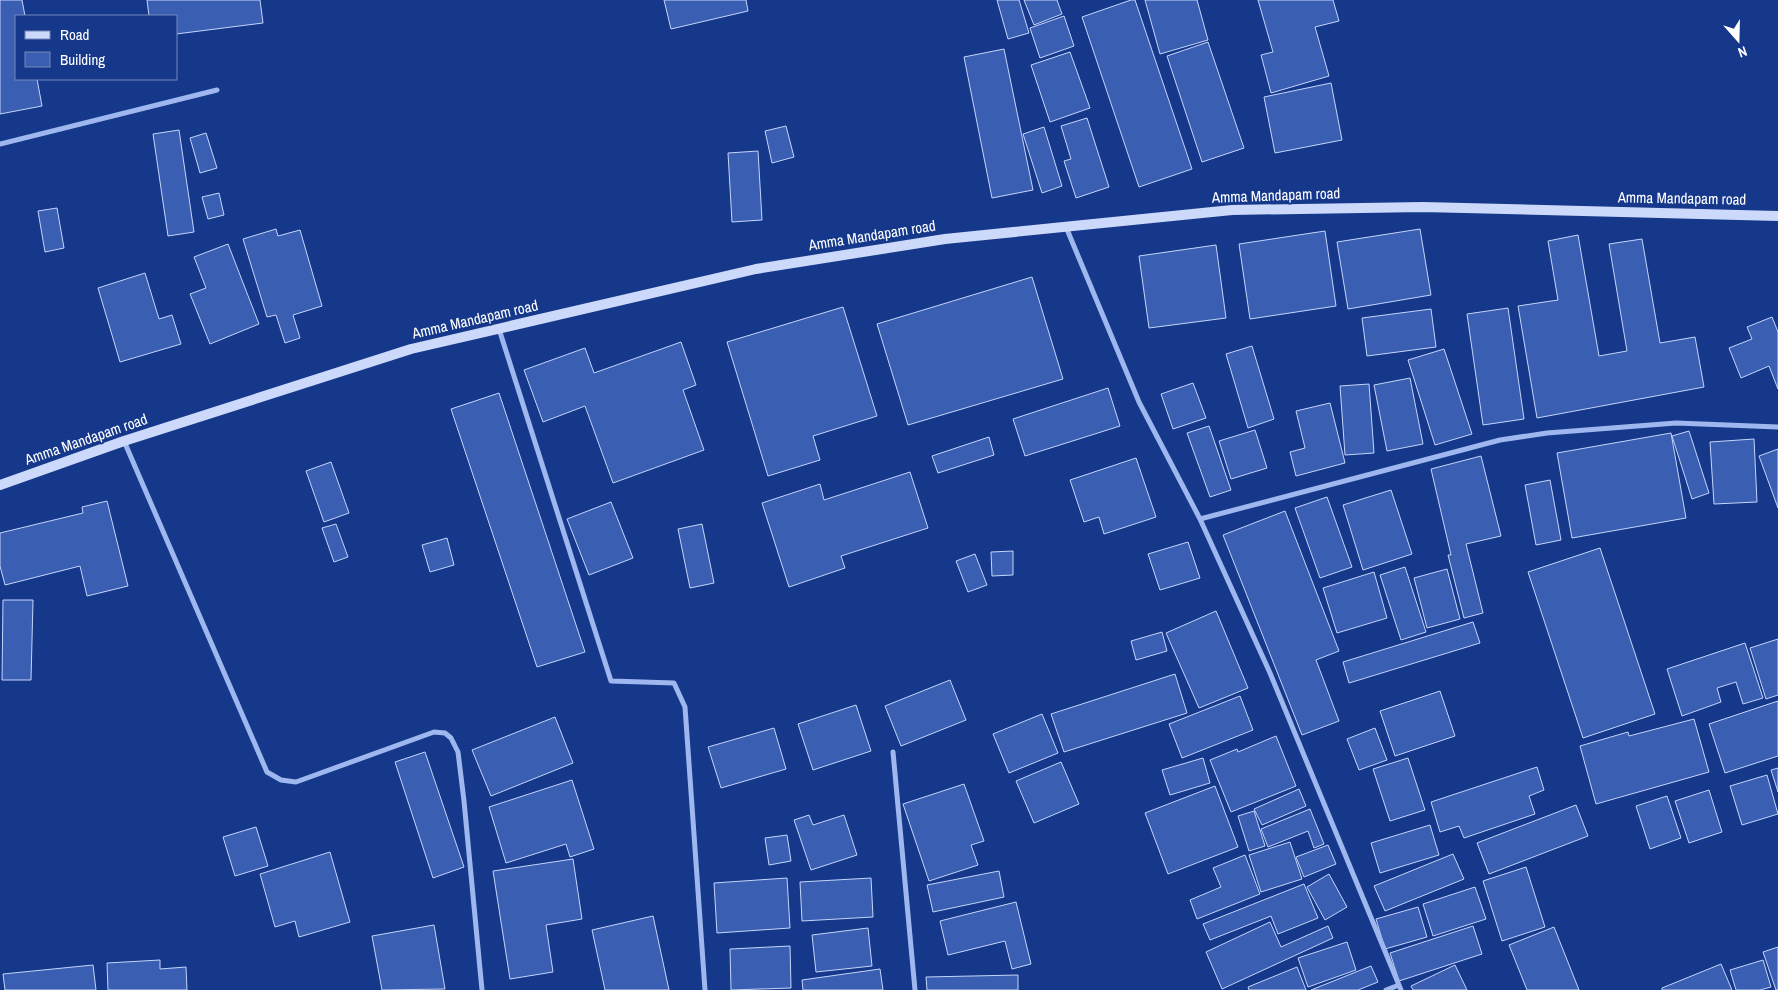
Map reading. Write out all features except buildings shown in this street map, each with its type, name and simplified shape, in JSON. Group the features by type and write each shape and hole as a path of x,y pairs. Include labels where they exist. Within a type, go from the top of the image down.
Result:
{"main road":[{"name":"Amma Mandapam road","path":"0,485 124,441 411,349 756,269 945,239 1232,210 1423,207 1778,216"}],"street":[{"path":"0,144 217,90"},
{"path":"1066,227 1139,402 1200,519 1270,673 1400,988 1386,990"},
{"path":"498,329 611,681 674,683 685,707 705,990"},
{"path":"1200,519 1500,440 1596,428 1676,423 1778,427"},
{"path":"124,441 267,772 281,780 296,782 434,732 445,733 454,742 458,752 464,802 482,990"},
{"path":"893,752 915,990"}]}
